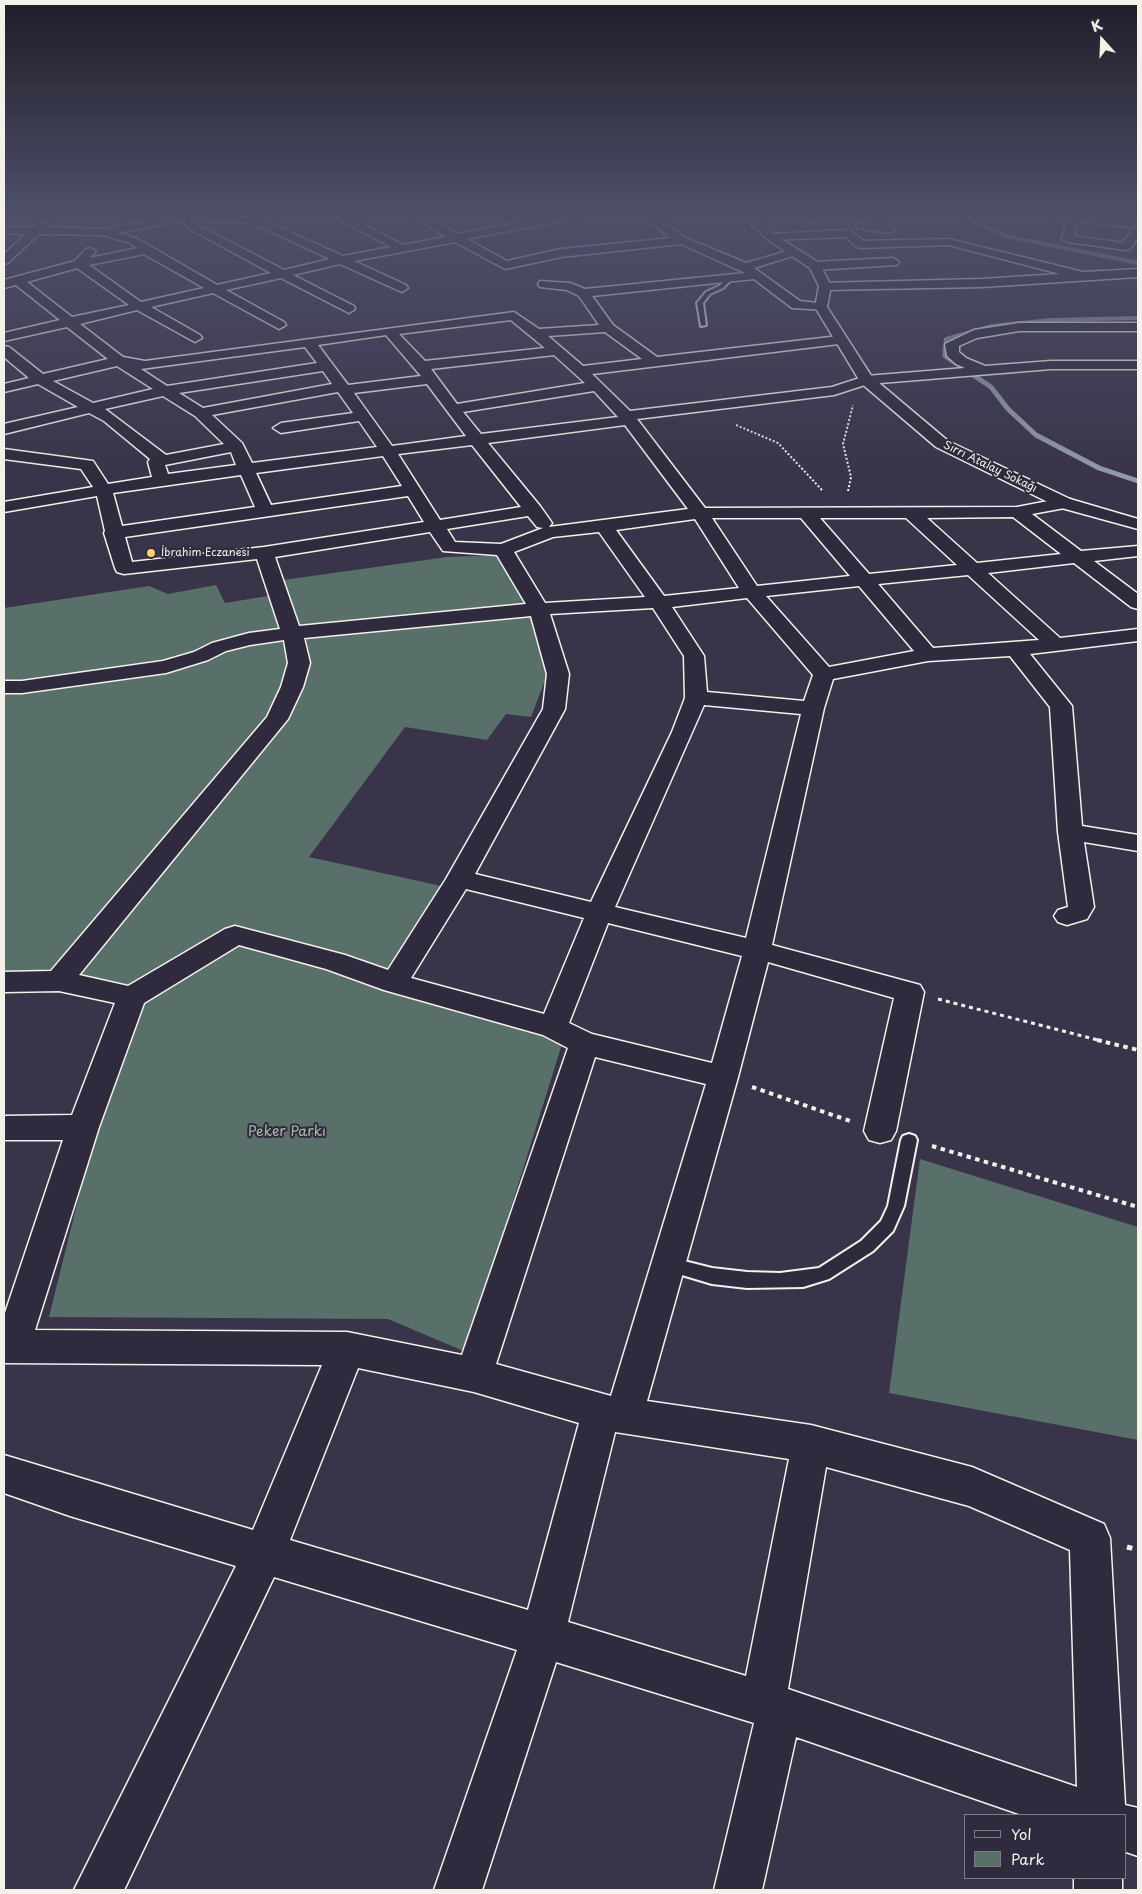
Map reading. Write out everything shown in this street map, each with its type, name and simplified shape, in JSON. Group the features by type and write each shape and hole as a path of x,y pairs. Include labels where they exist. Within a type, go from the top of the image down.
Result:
{"street":[{"path":"40,302 118,361 167,390 200,413 236,446 265,511"},
{"path":"134,302 195,338"},
{"path":"4,337 154,302"},
{"path":"238,302 278,325"},
{"path":"336,302 349,309"},
{"path":"590,302 608,328 653,361"},
{"path":"795,302 798,305 821,307 822,302"},
{"name":"Sırrı Atalay Sokağı","path":"821,307 863,382 942,444 1064,503 1138,524"},
{"path":"4,388 118,361 144,365 389,331 514,316 528,332 556,351 597,386 628,418 700,513 752,592 824,674"},
{"path":"985,370 961,361 952,353 952,344 974,334 1019,327 1138,327"},
{"path":"528,332 608,328"},
{"path":"389,331 425,372 476,440 550,532"},
{"path":"579,371 839,340"},
{"path":"309,342 388,451 449,547 503,550 550,532 700,513 1016,512 1064,503"},
{"path":"403,345 422,343"},
{"path":"4,350 41,380 109,418 163,461"},
{"path":"200,413 425,372 556,351"},
{"path":"4,507 162,480 476,440 690,408 834,391 863,382 1052,365 1138,365"},
{"path":"4,429 167,390 326,366"},
{"path":"453,409 597,386"},
{"path":"281,428 363,416"},
{"path":"162,480 156,462 236,446"},
{"path":"4,454 87,465 104,491 113,533 124,568 264,553 534,510"},
{"path":"113,533 413,490"},
{"path":"910,512 974,568 1055,644"},
{"path":"1016,512 1138,603"},
{"path":"807,514 928,655"},
{"path":"553,1027 599,913 683,732 696,698 694,656 659,602 604,526"},
{"path":"394,983 459,879 554,709 558,674 539,610 503,550"},
{"path":"4,687 22,687 166,667 201,656 219,647 249,639 292,633 539,610 659,602 1138,551"},
{"path":"59,981 277,719 292,687 299,663 292,633 264,553"},
{"path":"824,674 928,655 1016,649 1138,635"},
{"path":"1016,649 1061,706 1070,832 1081,907 1078,913 1067,916"},
{"path":"458,1890 543,1636 612,1414 668,1264 723,1077 757,950 813,708 824,674"},
{"path":"696,698 813,708"},
{"path":"1070,832 1138,842"},
{"path":"459,879 757,950 910,992 880,1131"},
{"path":"723,1077 584,1043 553,1027 394,983 335,962 235,935 132,997 83,1127 8,1346 347,1349 474,1375 612,1414 811,1444 972,1487 1090,1538 1102,1814"},
{"path":"4,982 59,981 132,997"},
{"path":"474,1375 584,1043"},
{"path":"4,1128 83,1127"},
{"path":"98,1890 264,1553 347,1349"},
{"path":"738,1890 772,1707 811,1444"},
{"path":"4,1474 70,1496 543,1636 772,1707 1086,1814"}],"lane":[{"path":"700,302 703,325"},
{"path":"668,1264 712,1276 747,1280 780,1282 823,1274 867,1246 887,1226 896,1206 909,1140"}],"path":[{"path":"844,494 850,488 851,477 843,444 863,382"},
{"path":"690,408 718,417 778,443 826,494"},
{"path":"910,992 1138,1050"}],"green space":[{"name":"Peker Parkı","path":"500,555 527,602 547,675 531,717 506,714 487,740 405,727 309,857 446,887 388,976 563,1041 466,1352 388,1319 49,1317 130,990 72,977 4,976 4,608 149,586 168,594 216,585 225,603 274,595 269,582 447,557"},
{"path":"920,1159 1138,1227 1138,1440 889,1393"}],"waterway":[{"path":"945,351 946,339 992,326 1051,320 1138,318"},
{"path":"945,351 945,356 991,387 1008,409 1036,435 1099,468 1138,481"}],"place":[{"name":"İbrahim Eczanesi","path":"151,553"}]}
